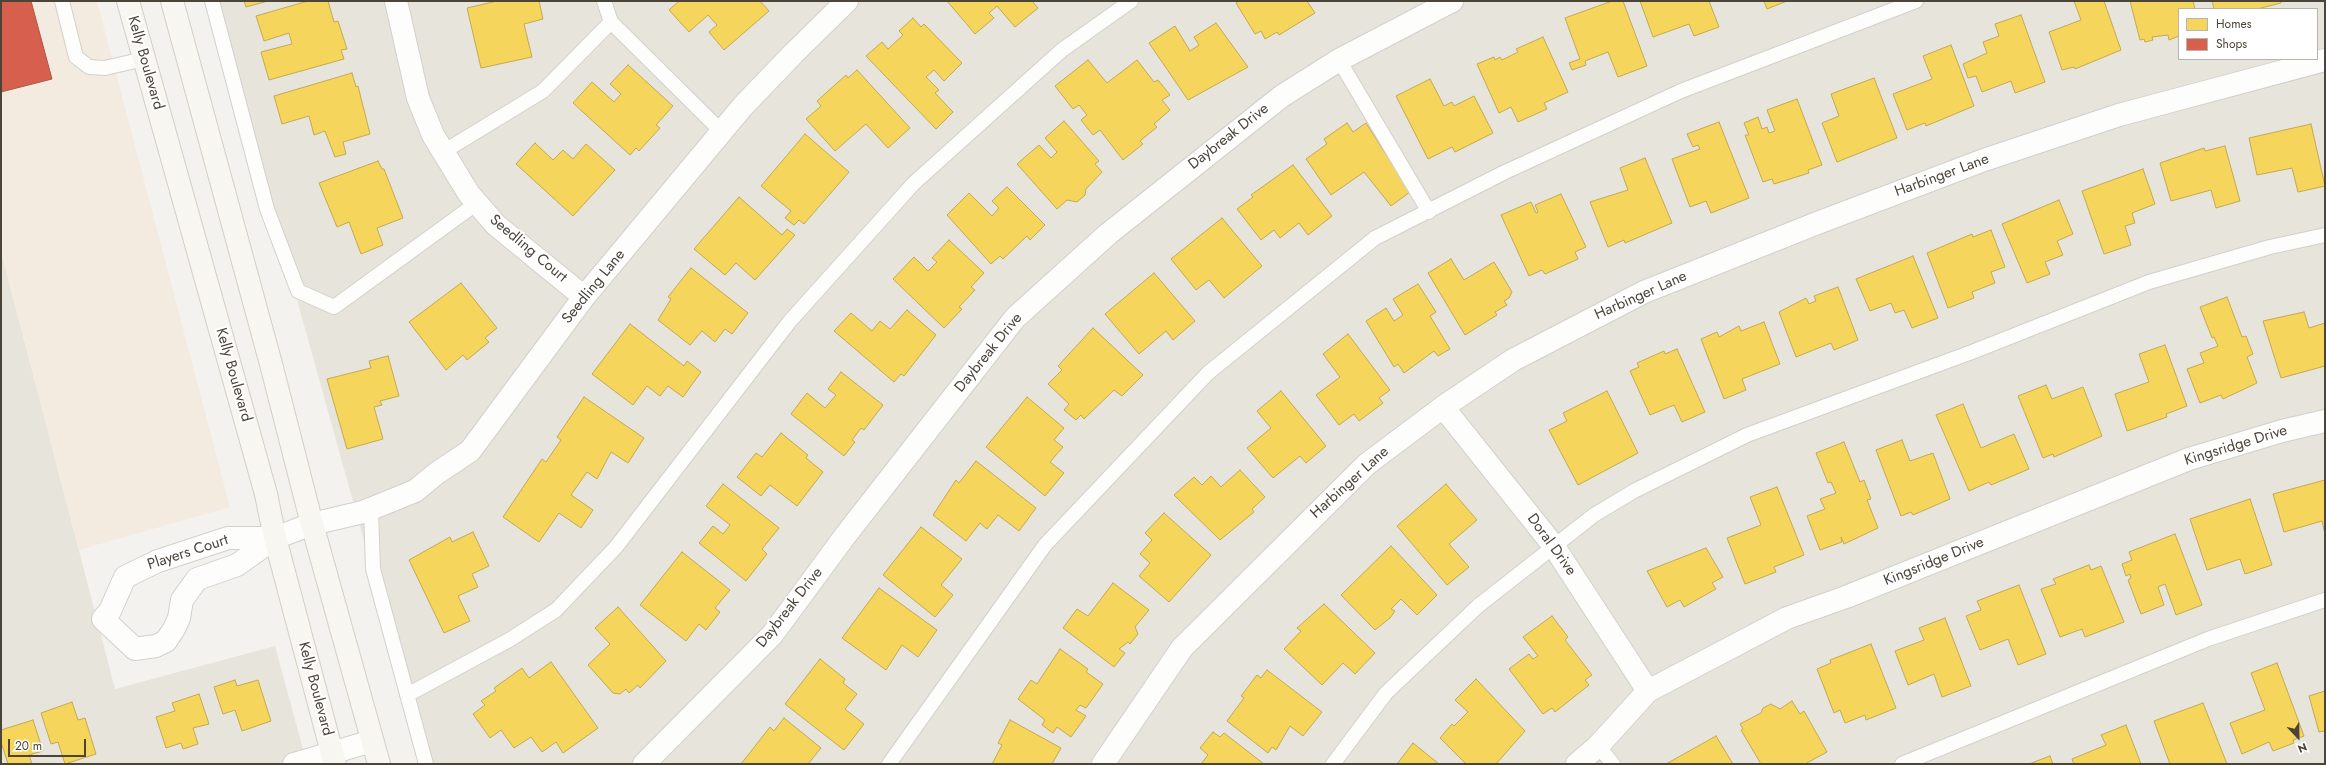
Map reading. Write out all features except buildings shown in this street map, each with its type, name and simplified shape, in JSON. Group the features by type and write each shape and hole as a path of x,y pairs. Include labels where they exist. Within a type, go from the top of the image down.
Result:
{"main road":[{"name":"Kelly Boulevard","path":"128,1 266,494 274,538 333,758"},
{"path":"172,1 271,364 312,524 379,764"}],"street":[{"name":"Seedling Court","path":"396,1 418,98 433,135 469,194 496,225 584,297"},
{"name":"Daybreak Drive","path":"644,764 772,635 850,530 1015,318 1108,234 1282,96 1339,60 1452,1"},
{"name":"Seedling Lane","path":"274,538 312,524 371,509 415,491 437,473 470,451 584,297 722,132 841,3"},
{"name":"Harbinger Lane","path":"1103,764 1182,648 1367,464 1443,407 1513,360 1644,292 1820,222 1984,160 2119,115 2325,60"},
{"name":"Doral Drive","path":"1443,407 1553,545 1648,691"},
{"name":"Kingsridge Drive","path":"1577,764 1598,746 1648,691 1787,618 1846,598 2189,459 2282,431 2325,421"},
{"name":"Players Court","path":"228,538 274,538 237,565 197,579 182,600 179,618 174,629 166,641 156,646 136,649 103,620 110,611 125,577 158,561 228,538"},
{"name":"Kelly Boulevard","path":"294,764 333,758 372,741"}],"lane":[{"path":"62,1 76,57 88,66 106,68 144,59"},
{"path":"212,1 267,209 298,291 334,307 477,203"},
{"path":"604,1 611,22 722,132"},
{"path":"407,695 509,640 556,610 616,547 790,321 914,183 1062,50 1132,1"},
{"path":"889,764 1045,545 1208,373 1375,238 1429,212 1503,173 1681,91 1916,1"},
{"path":"443,152 543,91 611,22"},
{"path":"1339,60 1429,212"},
{"path":"1333,764 1386,693 1478,606 1553,545 1594,515 1634,491 1747,435 1972,352 2150,282 2270,247 2325,235"},
{"path":"371,509 373,569 426,764"},
{"path":"1902,764 2208,639 2325,600"},
{"path":"1598,746 1613,764"}],"shaded area":[{"path":"1,1 97,1 230,507 79,550 1,251"},
{"path":"214,1 2325,1 2325,764 426,764"},
{"path":"1,251 115,689 275,646 307,764 1,764"}]}
